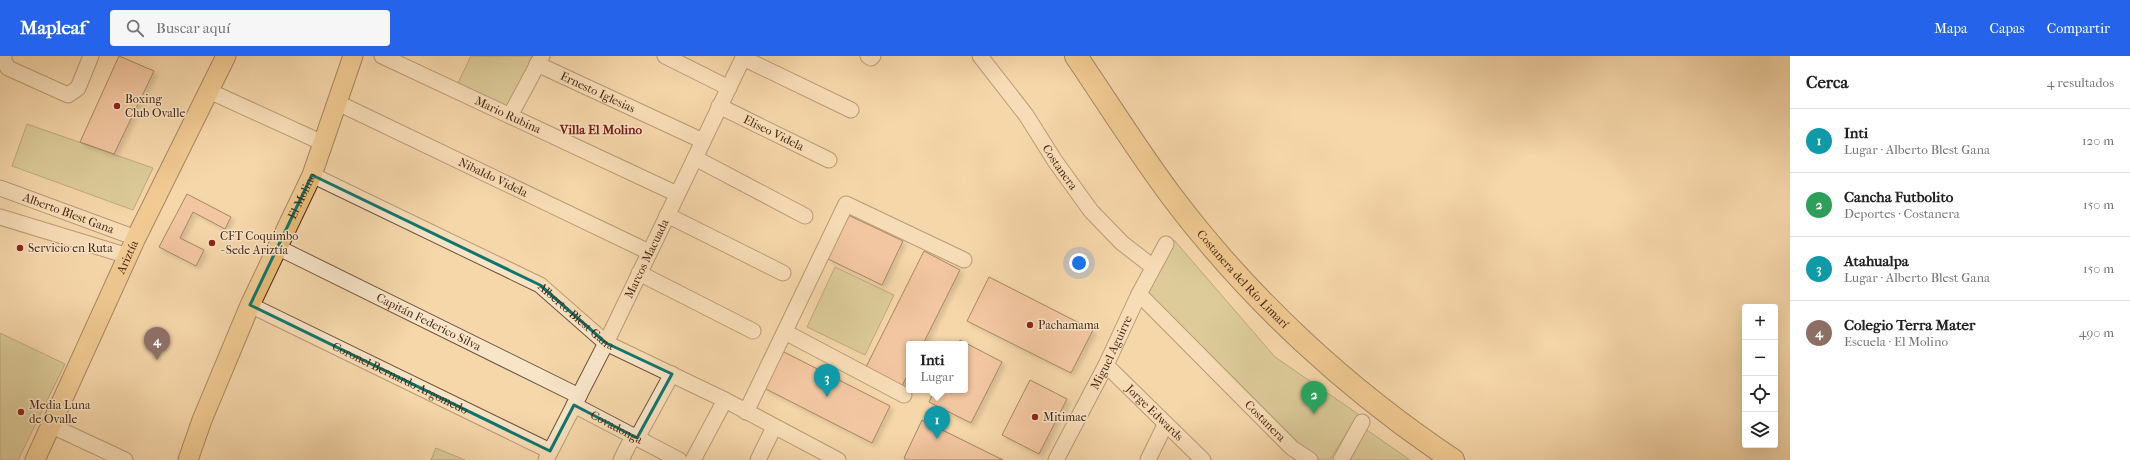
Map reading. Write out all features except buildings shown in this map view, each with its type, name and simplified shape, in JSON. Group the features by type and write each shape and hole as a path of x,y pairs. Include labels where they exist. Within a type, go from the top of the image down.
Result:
{"highway":[{"name":"Costanera del Río Limarí","path":"1076,56 1173,198 1206,239 1249,286 1304,341 1357,388 1453,460"}],"main road":[{"name":"Ariztía","path":"35,460 52,426 136,238 226,56"},
{"name":"El Molino","path":"188,460 202,420 250,305 279,248 312,175 353,56"},
{"name":"El Molino","path":"180,460 202,420"}],"street":[{"path":"3,58 8,68 68,95 78,88 91,56"},
{"name":"Mario Rubina","path":"382,56 677,194"},
{"path":"665,56 729,88"},
{"path":"868,56 871,58 873,56"},
{"name":"Costanera","path":"980,56 1026,115 1055,162 1091,212 1122,243 1153,268"},
{"path":"743,57 851,110"},
{"name":"Marcos Macuada","path":"548,456 606,343 743,57"},
{"path":"510,116 539,60"},
{"name":"Ernesto Iglesias","path":"539,60 703,141"},
{"path":"210,91 323,143"},
{"name":"Nibaldo Videla","path":"338,103 649,252"},
{"name":"Eliseo Videla","path":"719,106 829,160"},
{"path":"695,158 804,216"},
{"name":"Alberto Blest Gana","path":"312,175 540,285 606,343 725,400 838,460"},
{"name":"Alberto Blest Gana","path":"0,188 136,238"},
{"path":"746,412 846,204 964,260"},
{"path":"667,215 783,273"},
{"path":"0,217 128,256"},
{"name":"Miguel Aguirre","path":"1056,460 1106,365 1139,294 1166,244"},
{"name":"Capitán Federico Silva","path":"279,248 576,401"},
{"path":"639,273 754,331"},
{"name":"Costanera","path":"1139,294 1292,448 1310,460"},
{"name":"Coronel Bernardo Argomedo","path":"250,305 548,456"},
{"path":"785,332 904,395"},
{"name":"Jorge Edwards","path":"1106,365 1165,425 1203,460"},
{"path":"621,460 672,374"},
{"path":"693,460 725,400"},
{"name":"Covadonga","path":"576,401 635,437 679,460"},
{"path":"1341,460 1362,422"},
{"path":"1148,460 1165,425"},
{"path":"52,426 125,460"},
{"path":"758,460 774,426"}],"highlighted area":[{"path":"312,175 540,285 606,343 672,374 637,438 574,405 550,451 250,305"}],"green space":[{"path":"471,56 537,56 509,110 457,85"},
{"path":"27,124 153,168 133,210 12,166"},
{"path":"1174,240 1275,357 1358,414 1330,460 1319,460 1296,444 1220,370 1146,290"},
{"path":"835,267 894,295 865,355 807,327"},
{"name":"Media Luna de Ovalle","path":"0,333 65,364 18,460 0,460"},
{"path":"1364,428 1410,460 1347,460"},
{"path":"436,448 465,460 431,460"}],"place":[{"name":"Boxing Club Ovalle","path":"117,106"},
{"name":"CFT Coquimbo - Sede Ariztía","path":"212,243"},
{"name":"Servicio en Ruta","path":"20,248"},
{"name":"Pachamama","path":"1030,325"},
{"name":"Colegio Terra Mater","path":"157,360"},
{"name":"Atahualpa","path":"827,397"},
{"name":"Media Luna de Ovalle","path":"21,412"},
{"name":"Cancha Futbolito","path":"1314,414"},
{"name":"Mitimae","path":"1035,417"},
{"name":"Inti","path":"937,439"}],"district":[{"name":"Villa El Molino","path":"601,129"}]}
